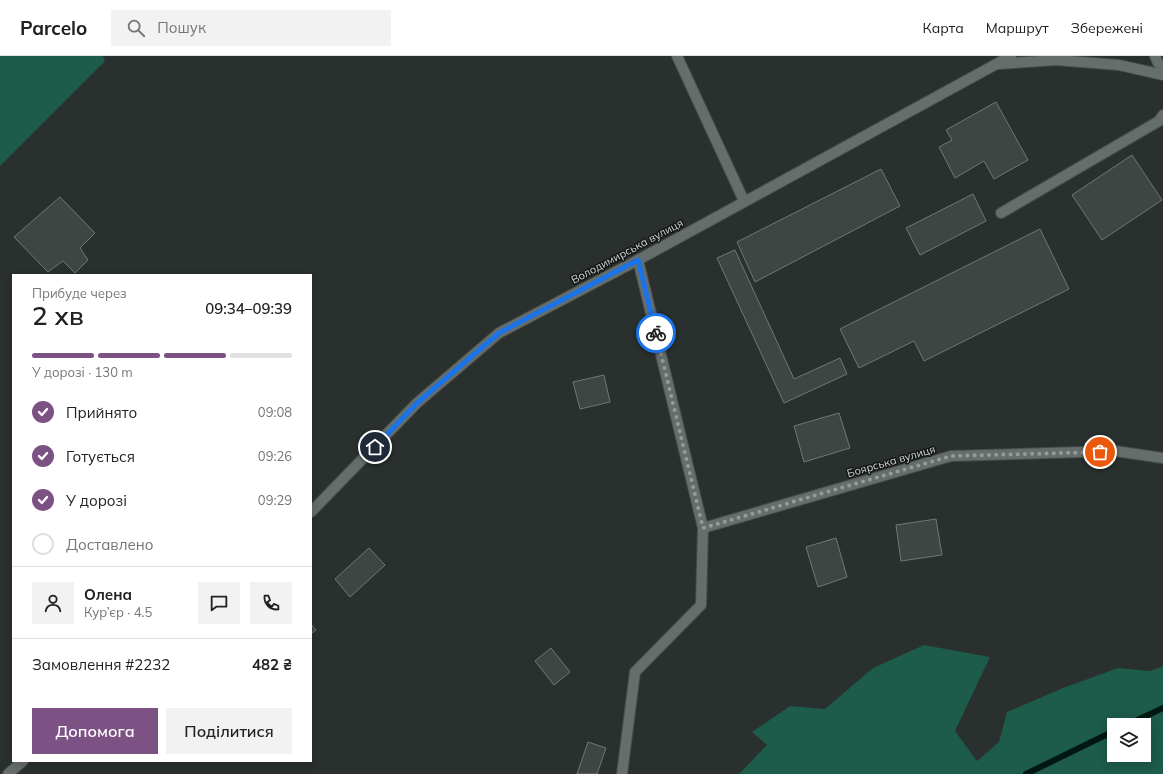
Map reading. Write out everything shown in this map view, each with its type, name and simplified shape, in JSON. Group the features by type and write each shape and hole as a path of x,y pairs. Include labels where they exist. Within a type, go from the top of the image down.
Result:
{"street":[{"path":"677,56 744,201"},
{"name":"Володимирська вулиця","path":"312,511 417,403 499,333 638,260 1010,56"},
{"path":"1154,56 1158,63 1163,67"},
{"name":"Володимирська вулиця","path":"994,64 1056,60 1119,65 1163,75"},
{"path":"1001,213 1159,121 1163,116"},
{"path":"622,774 635,672 701,606 703,528 638,260"},
{"name":"Боярська вулиця","path":"703,528 951,456 1115,451 1163,458"},
{"path":"8,774 22,762"}],"green space":[{"path":"0,56 103,56 105,61 0,166"},
{"path":"924,645 990,657 955,731 977,761 999,742 1007,712 1063,688 1118,668 1150,671 1163,666 1163,774 739,774 767,745 752,732 790,706 825,709 873,668"}],"building":[{"path":"996,102 1028,160 994,179 984,161 955,178 939,147 952,140 946,130"},
{"path":"1132,155 1162,200 1102,240 1072,195"},
{"path":"881,169 900,206 755,282 737,242"},
{"path":"973,194 986,221 920,255 906,228"},
{"path":"60,197 95,233 80,248 88,260 75,273 63,261 48,272 14,237"},
{"path":"1040,229 1069,289 924,361 914,341 859,368 840,329"},
{"path":"735,250 794,379 840,358 847,374 784,403 717,258"},
{"path":"604,375 610,402 580,409 573,382"},
{"path":"839,413 850,448 804,462 794,426"},
{"path":"936,519 942,555 901,561 896,525"},
{"path":"836,538 847,577 818,587 806,547"},
{"path":"369,548 385,565 350,597 335,579"},
{"path":"312,625 316,630 312,633"},
{"path":"551,648 570,672 554,685 535,661"},
{"path":"588,742 606,748 597,774 577,774"}],"waterway":[{"path":"1142,718 1163,708"},
{"path":"1026,774 1107,734"}],"way so far":[{"path":"656,333 703,528 951,456 1100,452"}],"route":[{"path":"375,447 417,403 499,333 638,260 656,333"}]}
